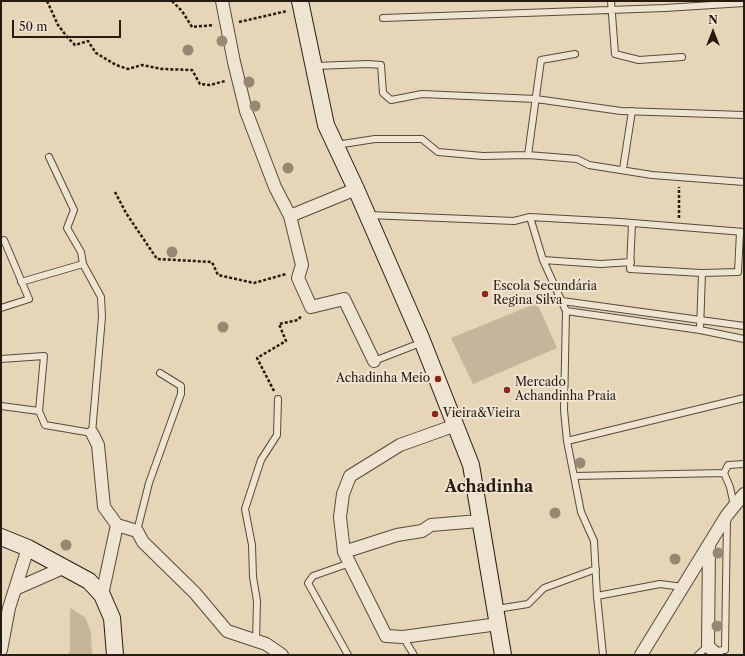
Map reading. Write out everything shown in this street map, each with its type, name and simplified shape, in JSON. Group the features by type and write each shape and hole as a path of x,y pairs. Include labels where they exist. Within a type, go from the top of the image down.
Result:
{"street":[{"path":"222,1 246,111 275,187 290,216 302,265 298,278 311,307 344,299 374,361"},
{"path":"300,1 326,125 368,215 423,342 471,465 496,617 499,653"},
{"path":"290,216 356,189"},
{"path":"456,425 400,445 350,476 343,494 340,517 347,557 386,636 403,638 496,617"},
{"path":"92,433 98,445 104,507 117,525 137,531 144,542 195,593 227,631 266,644 282,655"},
{"path":"640,655 731,511 744,494"},
{"path":"347,557 397,535 422,531 431,525 479,521"},
{"path":"102,595 117,525"},
{"path":"1,537 28,548 89,580 102,595 112,618 115,655"},
{"path":"709,546 713,651"},
{"path":"1,650 9,608 28,548"},
{"path":"15,589 65,567"}],"lane":[{"path":"611,1 615,54 638,60 682,57"},
{"path":"383,18 611,10 744,3"},
{"path":"528,156 541,60 575,54"},
{"path":"314,66 381,65 383,94 391,100 422,94 536,99 632,111 744,115"},
{"path":"623,169 632,111"},
{"path":"335,145 375,139 422,138 438,152 483,156 528,156 577,159 589,165 623,169 652,175 744,182"},
{"path":"1,359 44,356 39,411 45,425 92,433 102,317 101,297 83,264 81,252 67,228 74,210 49,157"},
{"path":"368,215 514,221 530,218 632,223 742,232 741,272 702,273 630,269 632,223"},
{"path":"530,218 543,260 566,311 564,410 567,441 581,512 594,541 597,596 603,655"},
{"path":"1,241 4,240 29,299 1,308"},
{"path":"543,260 601,264 630,262"},
{"path":"22,282 83,264"},
{"path":"700,330 702,273"},
{"path":"562,301 744,326"},
{"path":"566,311 700,330 744,339"},
{"path":"374,361 423,342"},
{"path":"137,531 149,483 181,394 181,386 160,374"},
{"path":"567,441 744,398"},
{"path":"256,641 258,601 253,577 252,545 245,509 261,460 277,435 278,399"},
{"path":"1,406 39,411"},
{"path":"724,472 728,466 744,464"},
{"path":"574,476 724,472"},
{"path":"698,655 713,651 725,650 731,511 730,487 724,472"},
{"path":"347,557 313,576 308,583 348,655"},
{"path":"496,617 528,604 544,588 596,569"},
{"path":"597,596 660,584 683,587"},
{"path":"403,638 414,655"}],"path":[{"path":"47,1 58,25 75,45 88,41 96,53 116,65 128,69 142,65 162,69 192,70 200,84 238,78"},
{"path":"679,177 679,227"},
{"path":"115,192 126,213 157,259 212,262 218,275 254,283 300,270"},
{"path":"278,399 257,358 286,341 279,324 298,320 311,307"}],"shaded area":[{"path":"537,303 557,348 473,384 451,338"},
{"path":"70,608 85,617 91,632 92,655 67,655 70,651"}],"place":[{"name":"Escola Secundária Regina Silva","path":"485,294"},
{"name":"Achadinha Meio","path":"438,379"},
{"name":"Mercado Achandinha Praia","path":"507,390"},
{"name":"Vieira&Vieira","path":"435,414"}],"district":[{"name":"Achadinha","path":"489,487"}]}
